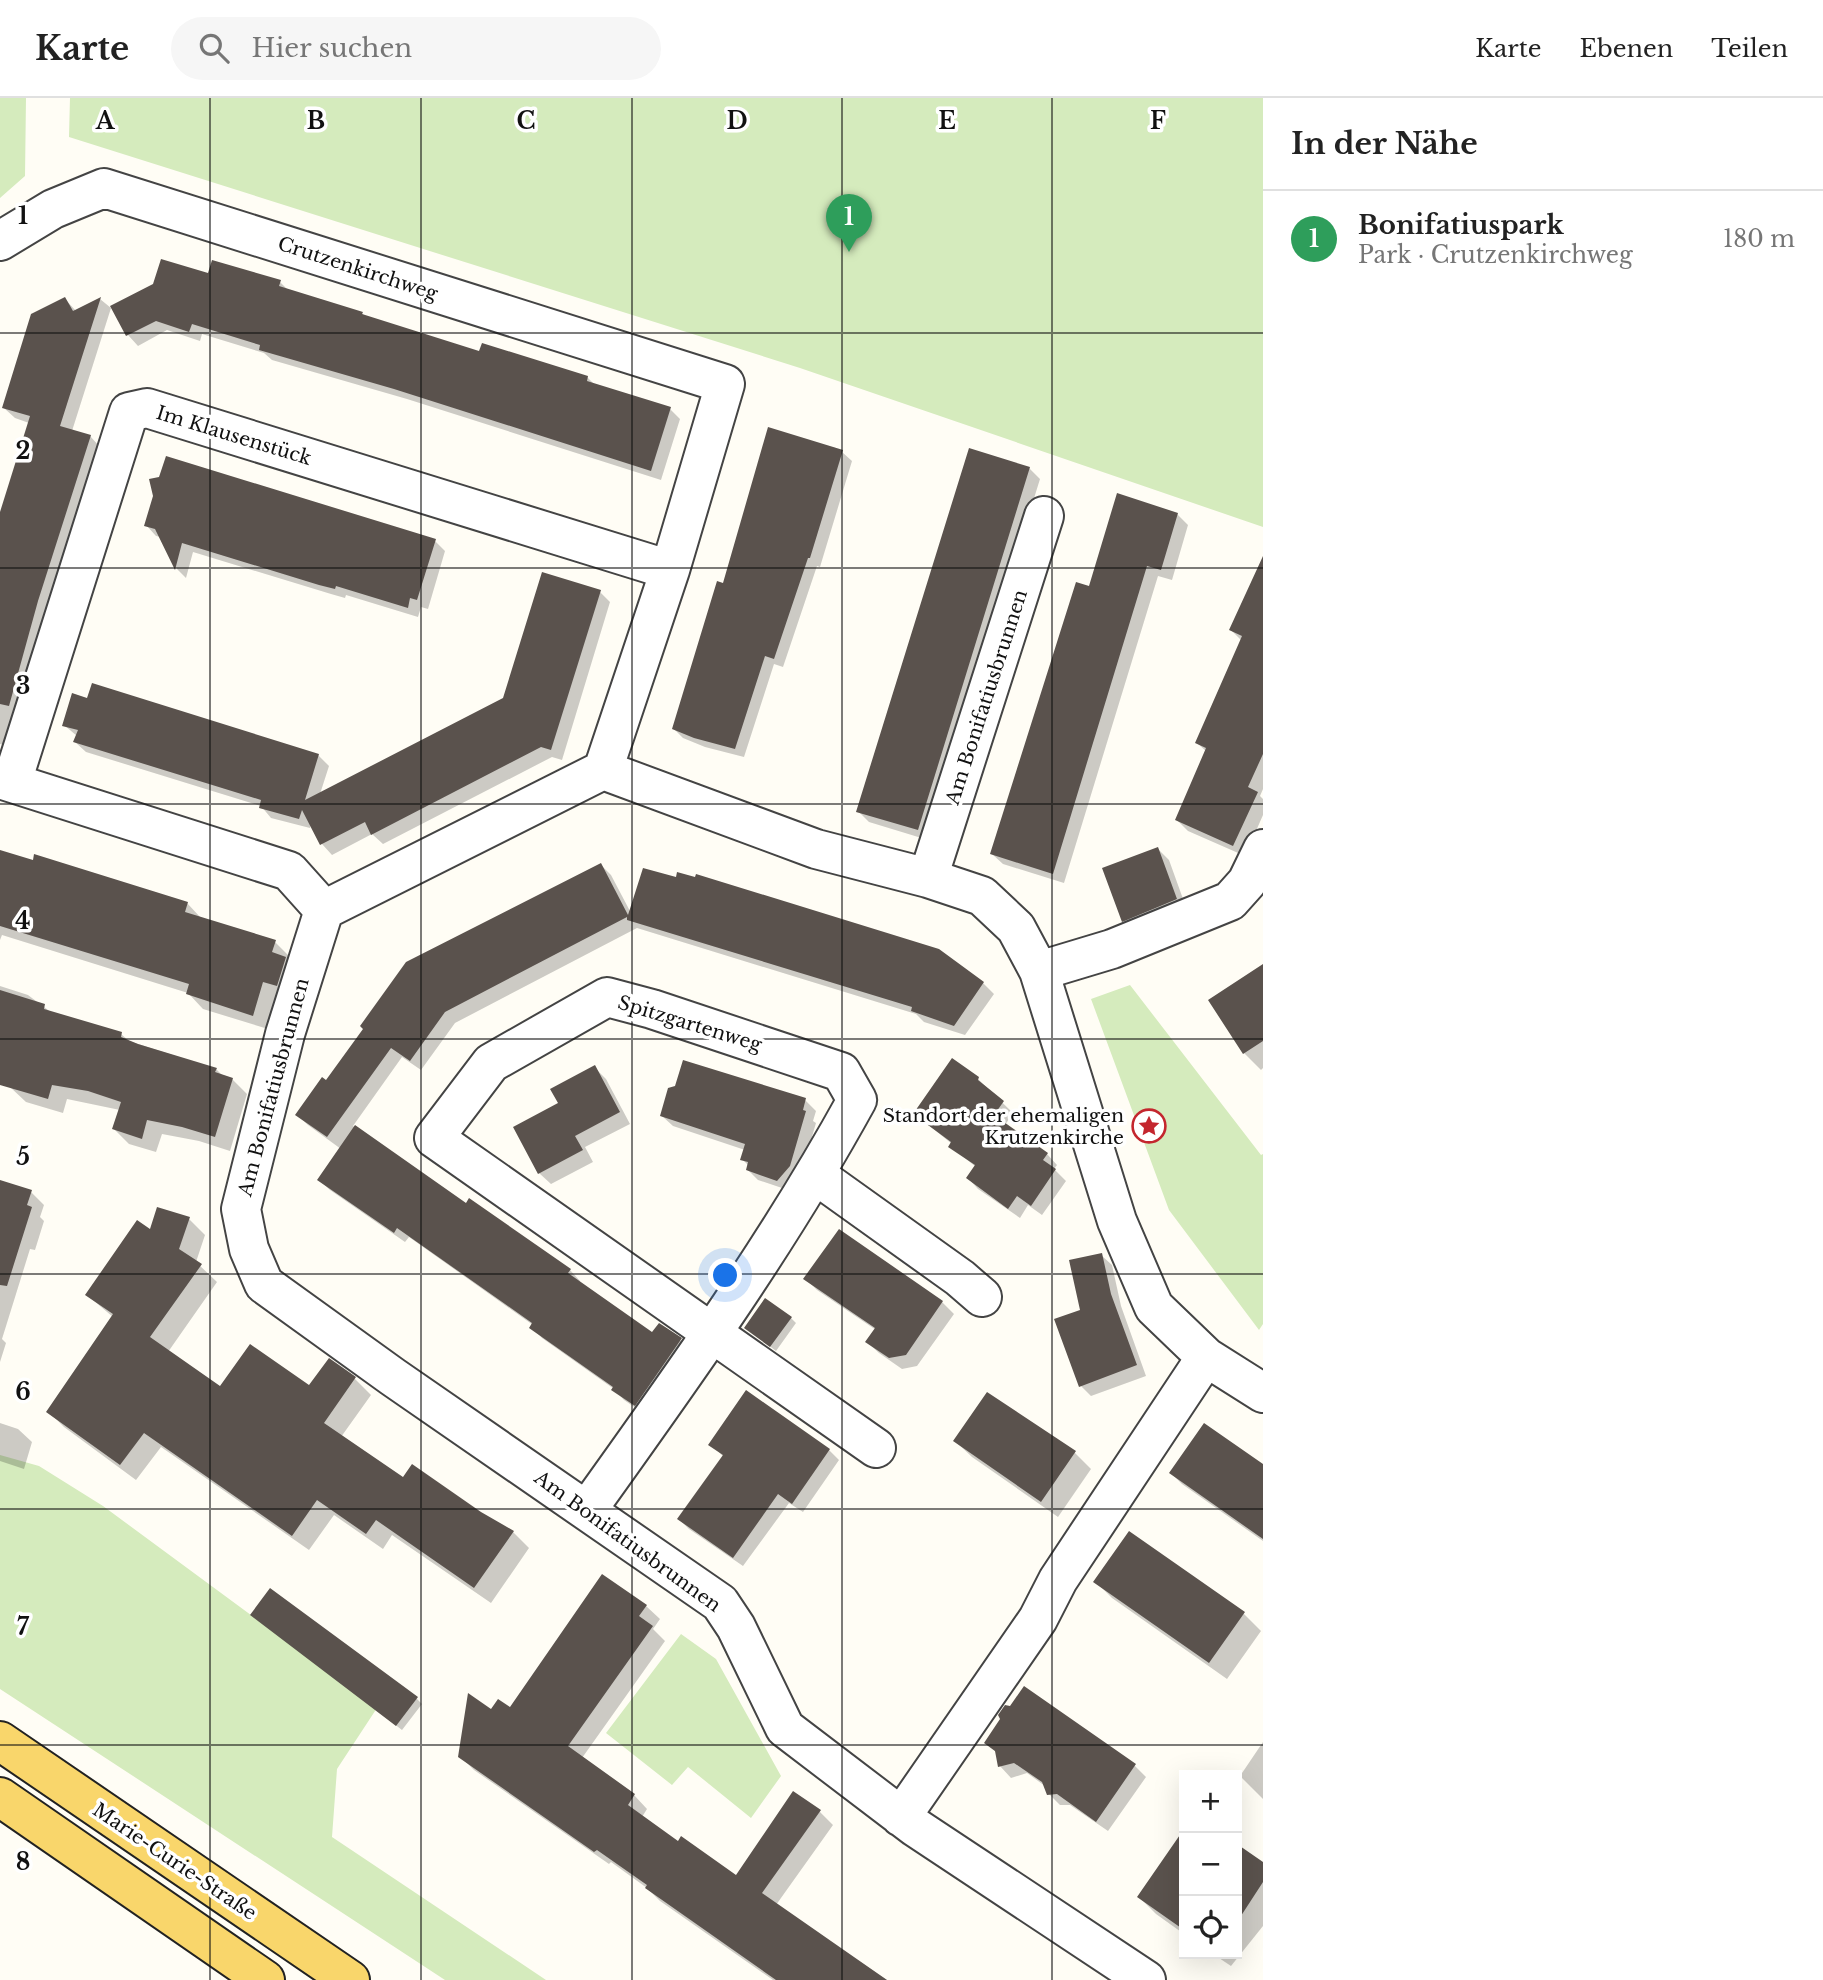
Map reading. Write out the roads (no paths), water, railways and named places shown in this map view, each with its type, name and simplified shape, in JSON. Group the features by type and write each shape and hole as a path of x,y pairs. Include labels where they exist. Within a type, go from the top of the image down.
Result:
{"main road":[{"name":"Marie-Curie-Straße","path":"0,1741 350,1980"},
{"path":"0,1797 265,1980"}],"street":[{"name":"Crutzenkirchweg","path":"0,242 53,209 104,187 725,384 670,570"},
{"name":"Im Klausenstück","path":"324,910 289,871 6,781 129,412 147,408 670,570"},
{"name":"Am Bonifatiusbrunnen","path":"928,878 1044,516"},
{"path":"324,910 603,770 670,570"},
{"path":"603,770 816,849 982,895 1016,928 1039,971 1117,1221 1154,1307 1206,1357 1263,1393"},
{"path":"1039,971 1112,950 1230,901 1247,882 1263,849"},
{"name":"Am Bonifatiusbrunnen","path":"324,910 285,1034 241,1209 248,1249 264,1284 393,1377 720,1603 736,1627 785,1728 901,1817 1146,1980"},
{"name":"Spitzgartenweg","path":"587,1510 713,1334 816,1175 857,1100 841,1072 652,1009 607,997 491,1063 434,1138 713,1334 876,1448"},
{"path":"816,1175 960,1278 982,1297"},
{"path":"901,1817 1038,1619 1058,1580 1206,1357"}],"place":[{"name":"Bonifatiuspark","path":"849,252"},
{"name":"Standort der ehemaligen Krutzenkirche","path":"1149,1126"}]}
